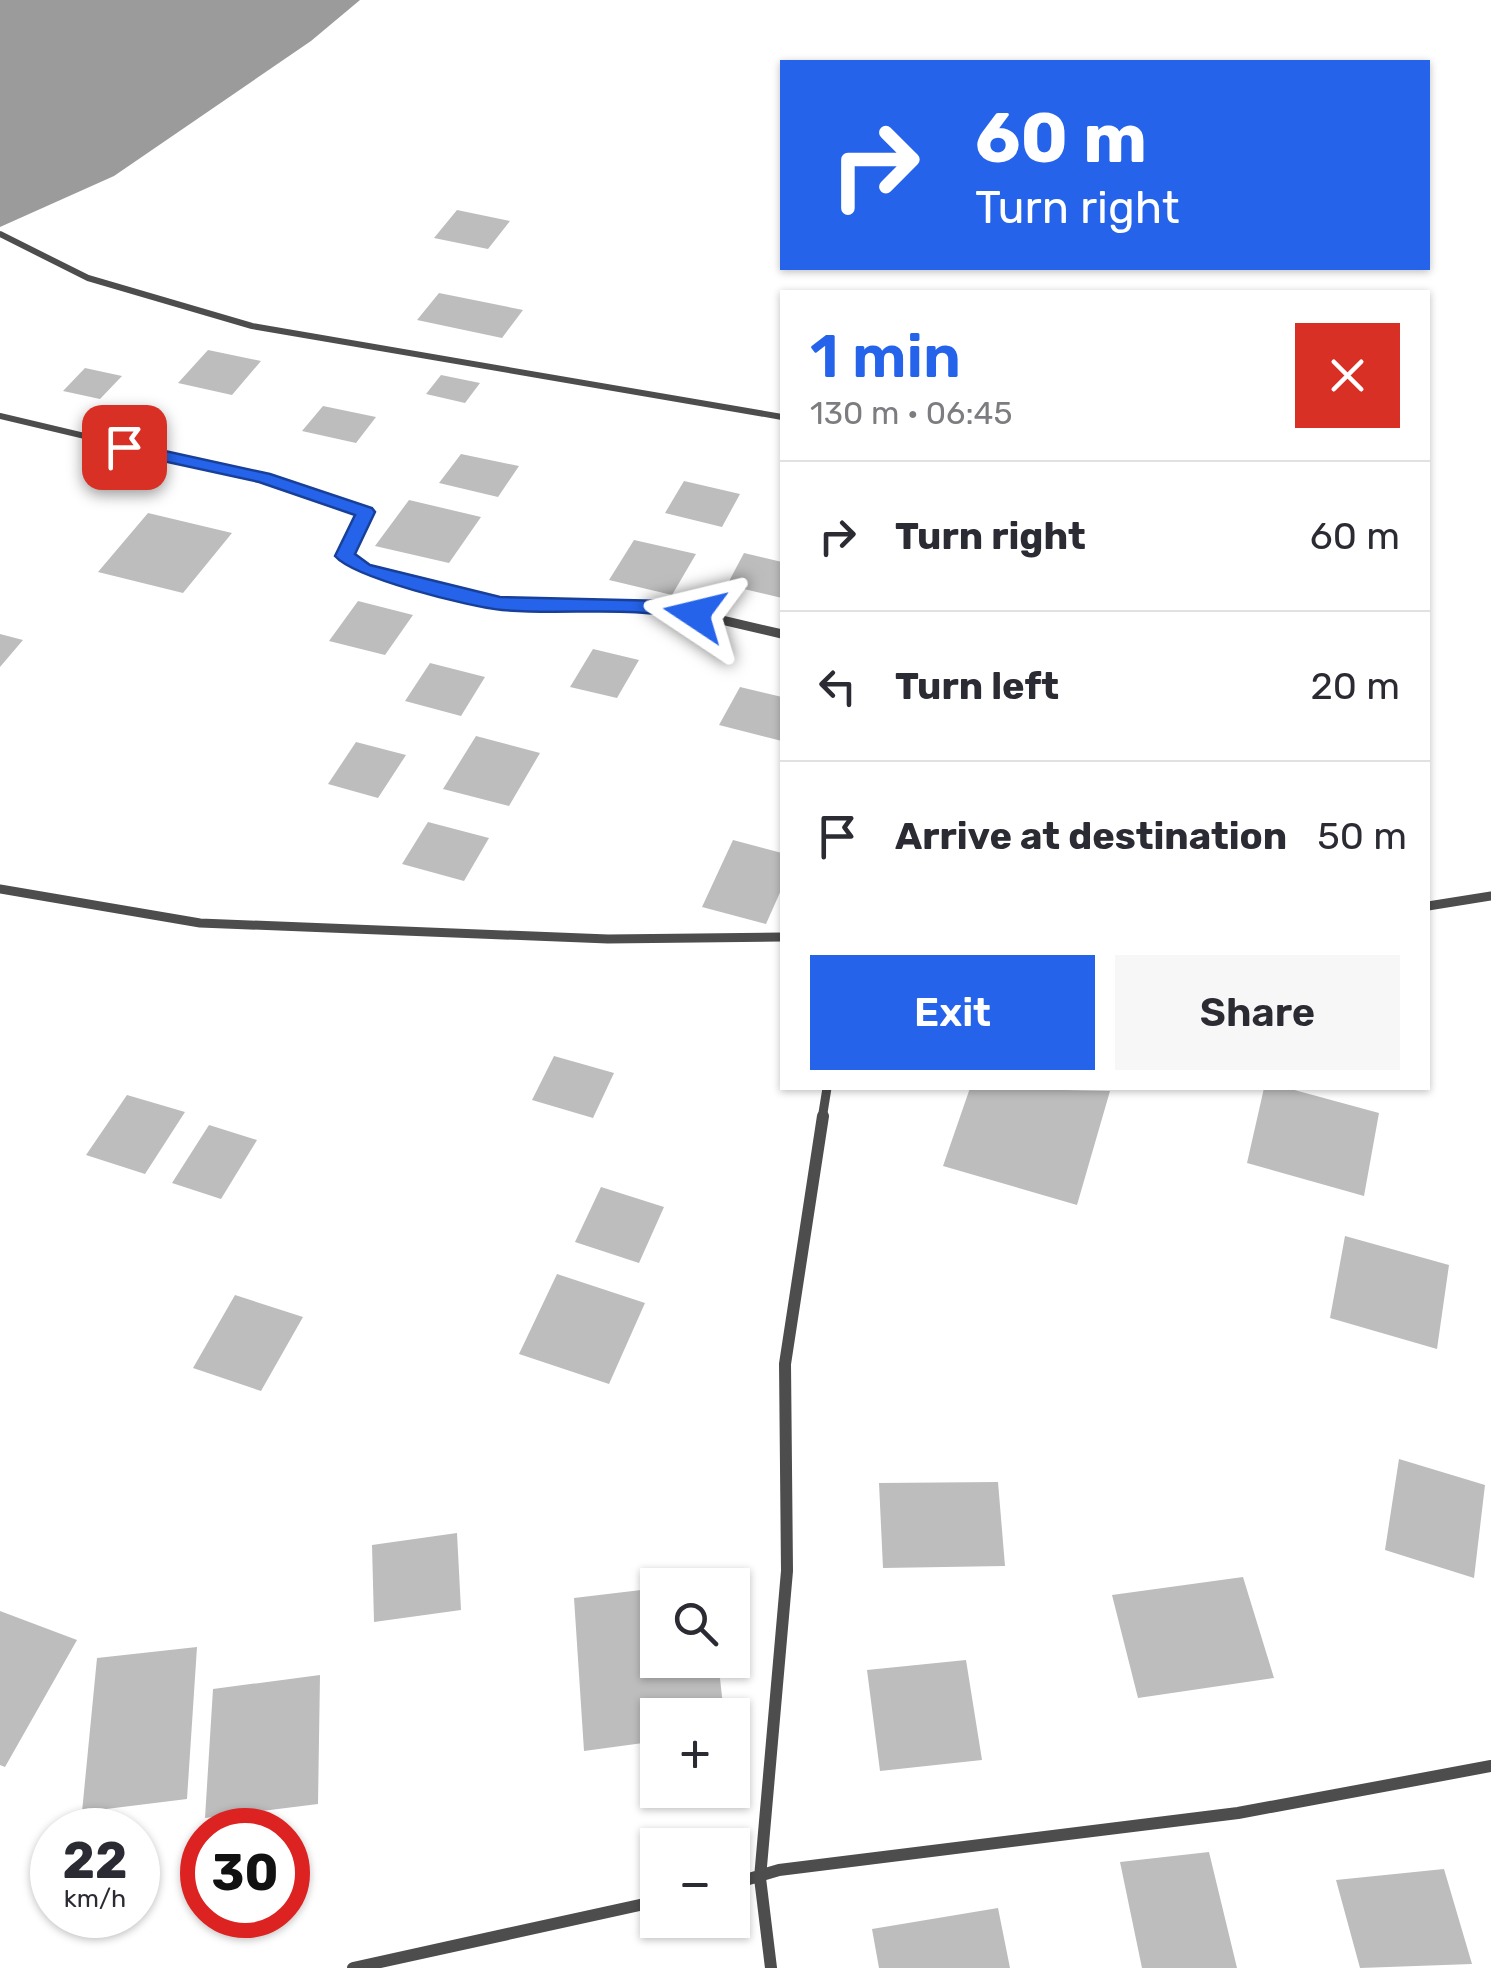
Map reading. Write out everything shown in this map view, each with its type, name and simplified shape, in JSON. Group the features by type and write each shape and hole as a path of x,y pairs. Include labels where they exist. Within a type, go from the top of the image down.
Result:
{"street":[{"path":"0,234 88,278 252,326 780,417"},
{"path":"0,416 263,478 366,512 344,556 364,569 500,604 666,607 780,634"},
{"path":"0,889 200,923 608,939 780,937"},
{"path":"1430,906 1491,896"},
{"path":"771,1968 760,1878 786,1571 785,1364 828,1090"},
{"path":"750,1880 779,1870 1238,1813 1491,1766"},
{"path":"353,1968 640,1905"}],"shaded area":[{"path":"0,0 360,0 311,41 114,176 0,227"}],"building":[{"path":"457,210 510,221 488,249 434,238"},
{"path":"439,293 523,310 502,338 417,320"},
{"path":"208,350 261,361 232,395 178,383"},
{"path":"85,368 122,376 100,399 63,391"},
{"path":"441,375 480,383 465,403 426,394"},
{"path":"323,406 376,417 356,443 302,431"},
{"path":"461,454 519,466 498,497 439,483"},
{"path":"684,481 740,494 722,527 665,513"},
{"path":"409,500 481,517 449,563 375,546"},
{"path":"148,513 232,533 183,593 98,572"},
{"path":"634,540 696,554 672,595 609,580"},
{"path":"744,553 780,562 780,598 727,585"},
{"path":"358,601 413,615 385,655 329,641"},
{"path":"0,634 23,640 0,667"},
{"path":"593,649 639,660 617,698 570,687"},
{"path":"430,663 485,677 461,716 405,701"},
{"path":"740,687 780,697 780,740 719,725"},
{"path":"476,736 540,753 509,806 443,789"},
{"path":"356,742 406,755 378,798 328,784"},
{"path":"428,822 489,838 464,881 402,864"},
{"path":"733,840 780,852 780,892 766,924 702,907"},
{"path":"554,1056 614,1073 593,1118 532,1100"},
{"path":"969,1090 1110,1091 1077,1205 943,1166"},
{"path":"1264,1090 1294,1090 1379,1113 1364,1196 1247,1163"},
{"path":"127,1095 185,1112 145,1174 86,1155"},
{"path":"209,1125 257,1140 221,1199 172,1183"},
{"path":"601,1187 664,1207 639,1263 575,1242"},
{"path":"1345,1236 1449,1265 1437,1349 1330,1318"},
{"path":"557,1274 645,1303 609,1384 519,1354"},
{"path":"235,1295 303,1317 261,1391 193,1368"},
{"path":"1399,1459 1485,1485 1474,1578 1385,1550"},
{"path":"998,1482 1005,1566 883,1568 879,1483"},
{"path":"457,1533 461,1610 374,1622 372,1545"},
{"path":"1243,1577 1274,1678 1138,1698 1112,1595"},
{"path":"640,1590 640,1678 720,1678 722,1698 640,1698 640,1743 584,1751 574,1598"},
{"path":"0,1611 77,1640 5,1767 0,1765"},
{"path":"197,1647 187,1799 82,1808 97,1658"},
{"path":"966,1660 982,1760 880,1771 867,1670"},
{"path":"320,1675 318,1804 206,1808 213,1689"},
{"path":"1209,1852 1237,1968 1142,1968 1120,1862"},
{"path":"1444,1869 1472,1964 1360,1968 1336,1880"},
{"path":"998,1908 1010,1968 879,1968 872,1929"}],"route":[{"path":"124,447 263,478 366,512 344,556 364,569 500,604 584,602 666,607 695,614"}]}
